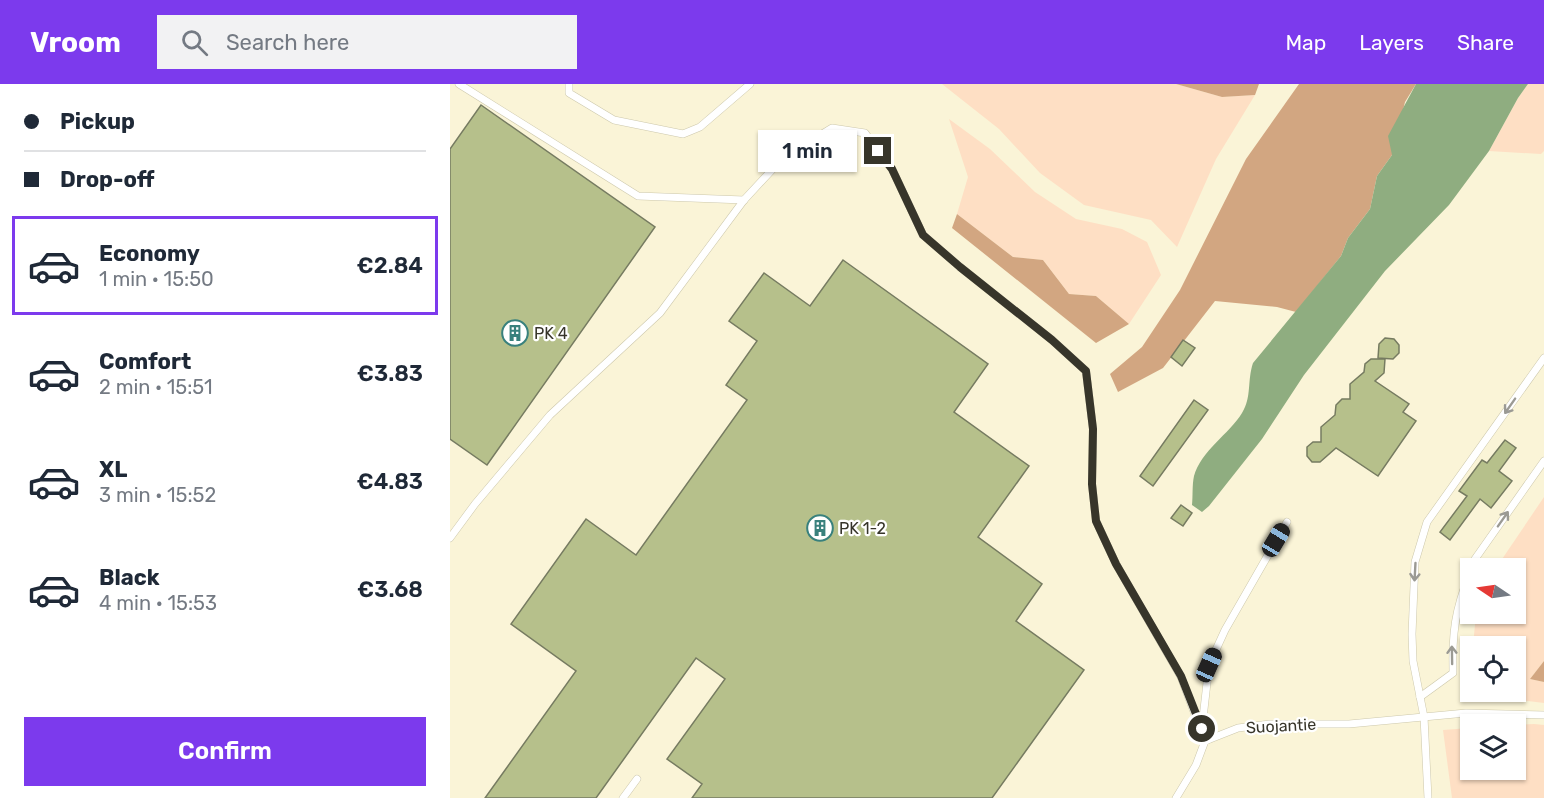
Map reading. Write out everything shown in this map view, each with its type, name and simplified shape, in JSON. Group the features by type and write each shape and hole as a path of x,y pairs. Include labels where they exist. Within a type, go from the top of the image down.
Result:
{"lane":[{"path":"459,84 638,196 744,200"},
{"path":"569,84 569,93 614,120 683,134 700,127 750,84"},
{"path":"450,538 475,504 550,415 660,313 744,200 783,158 832,128 865,134 892,169 923,235 1052,340 1086,371 1093,429 1092,484 1096,521 1116,564 1181,676 1205,741 1197,765 1176,798"},
{"path":"1428,798 1424,717 1413,661 1415,562 1427,522 1544,358"},
{"path":"1476,558 1544,461"},
{"path":"1202,729 1209,665 1225,630 1287,522"},
{"path":"1420,697 1453,673 1452,637 1460,598"},
{"name":"Suojantie","path":"1205,741 1238,728 1270,724 1349,724 1466,713 1544,715"},
{"path":"623,798 637,779"}],"shaded area":[{"path":"942,84 1176,84 1222,97 1255,95 1216,159 1177,247 1151,220 1084,205 1040,173 999,129"},
{"path":"1176,84 1259,84 1255,95 1222,97"},
{"path":"1299,84 1416,84 1405,102 1392,155 1377,176 1370,209 1348,238 1341,256 1296,312 1277,307 1215,301 1163,368 1118,392 1110,374 1142,347 1180,290 1246,159"},
{"path":"1416,84 1528,84 1489,151 1449,205 1385,271 1304,375 1262,439 1202,512 1192,505 1193,479 1198,467 1242,413 1247,401 1253,363 1341,256 1348,238 1370,209 1377,176 1392,155 1388,136"},
{"path":"1528,84 1544,84 1544,151 1541,154 1489,151 1518,98"},
{"path":"949,119 990,149 1035,192 1076,219 1122,229 1147,242 1161,275 1129,324 1096,296 1069,294 1043,260 1013,257 957,214 968,177"},
{"path":"957,214 1013,257 1043,260 1069,294 1096,296 1129,324 1096,343 952,228"},
{"path":"1544,497 1544,661 1530,679 1544,682 1544,703 1526,701 1526,636 1474,636 1475,624 1526,624 1526,558 1503,558"},
{"path":"1544,661 1544,682 1530,679"},
{"path":"1526,724 1544,725 1544,798 1452,798 1443,730 1460,729 1460,780 1526,780"}],"building":[{"name":"PK 4","path":"481,105 655,227 487,465 450,439 450,149"},
{"name":"PK 1-2","path":"843,260 988,364 954,412 1029,466 978,537 1042,584 1016,621 1084,670 992,798 692,798 702,784 667,759 725,679 696,658 596,798 485,798 576,671 511,624 586,519 636,555 747,400 726,385 757,341 729,321 764,273 810,306"},
{"path":"1385,338 1394,339 1399,345 1399,353 1393,359 1378,358 1379,344"},
{"path":"1183,340 1195,348 1182,366 1171,357"},
{"path":"1371,359 1385,359 1384,373 1375,381 1409,404 1403,412 1416,421 1378,476 1336,448 1320,462 1312,462 1307,456 1307,447 1313,442 1321,442 1321,427 1335,415 1336,405 1342,399 1350,399 1350,384 1364,372 1365,364"},
{"path":"1194,400 1208,410 1153,486 1140,476"},
{"path":"1505,440 1516,448 1499,471 1512,481 1491,508 1480,499 1450,540 1440,532 1467,496 1459,491 1482,460 1487,463"},
{"path":"1181,505 1192,513 1183,526 1171,518"}],"place":[{"name":"PK 4","path":"515,333"},
{"name":"PK 1-2","path":"820,528"}],"route":[{"path":"878,151 892,169 923,235 1052,340 1086,371 1093,429 1092,484 1096,521 1116,564 1181,676 1202,729"}]}
